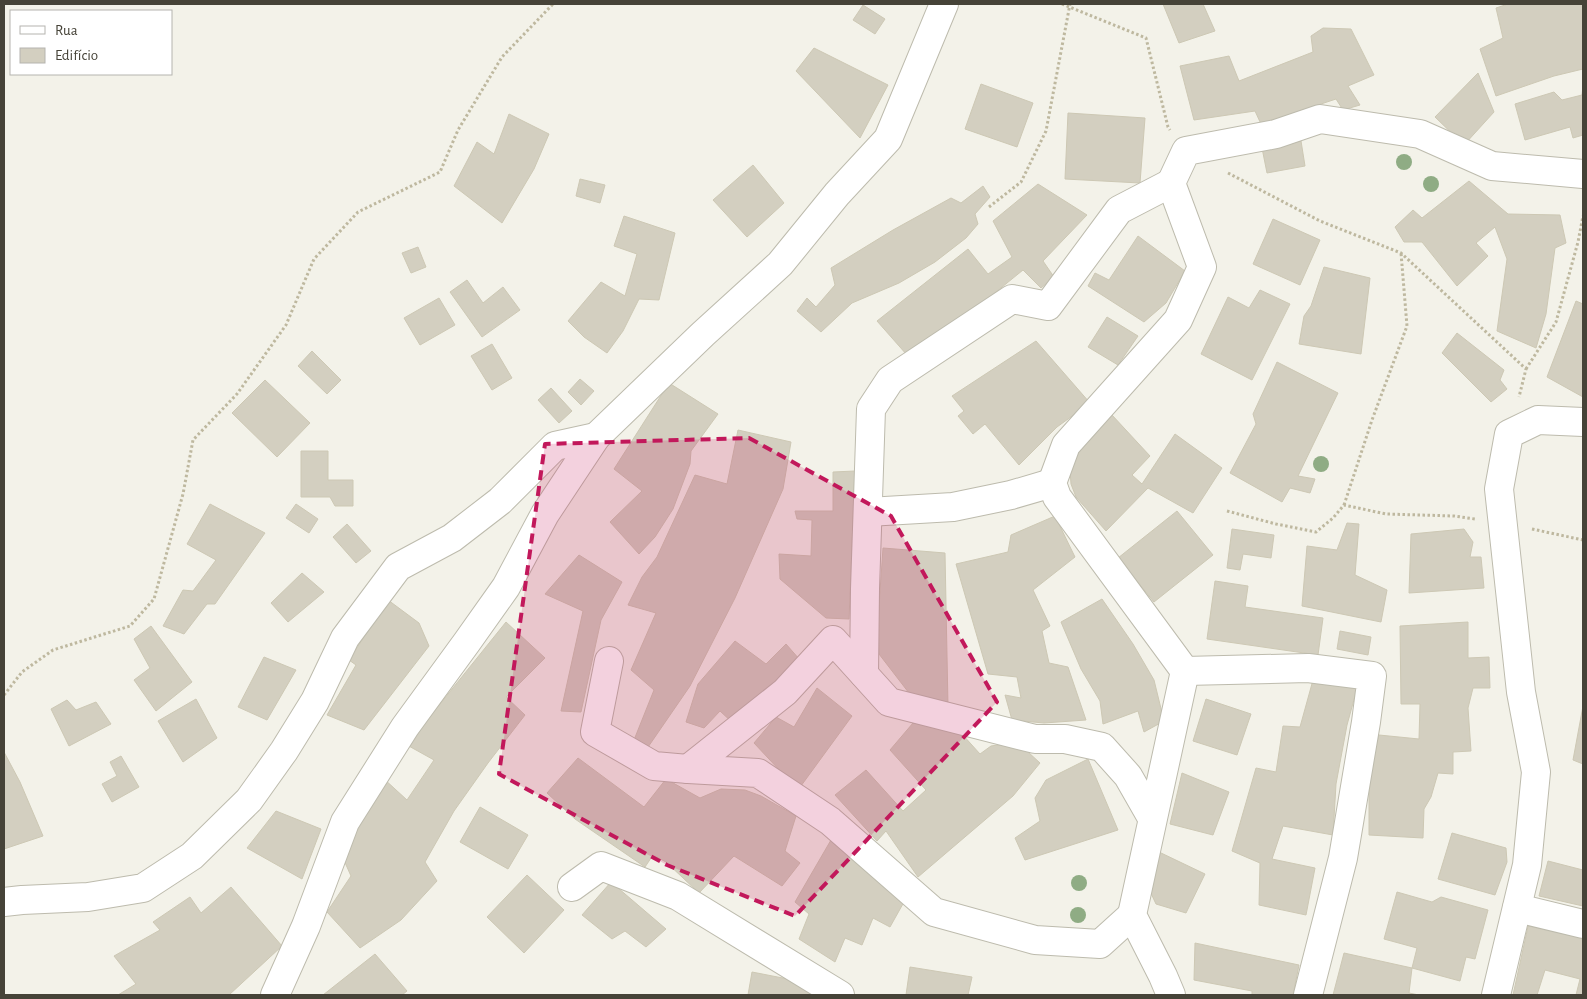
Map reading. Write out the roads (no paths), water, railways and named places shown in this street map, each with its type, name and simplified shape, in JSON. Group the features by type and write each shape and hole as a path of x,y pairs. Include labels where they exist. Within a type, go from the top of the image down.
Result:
{"street":[{"path":"275,995 306,926 345,822 404,727 506,587 544,514 596,437 703,334 780,264 837,194 888,139 944,4"},
{"path":"864,674 871,409 890,380 1012,298 1048,306 1119,210 1171,183 1186,151 1276,134 1320,119 1420,134 1492,166 1583,174"},
{"path":"609,661 595,732 654,766 758,772 830,821 934,912 1035,940 1100,944 1132,915 1185,671 1057,497 1052,483 1066,445 1178,320 1202,267 1171,183"},
{"path":"1496,995 1527,865 1536,772 1521,692 1499,489 1509,434 1538,420 1583,422"},
{"path":"4,902 88,897 143,888 192,856 249,800 284,751 315,701 345,638 398,566 452,538 500,502 555,446 596,437"},
{"path":"868,512 953,507 1011,495 1052,483"},
{"path":"688,769 785,692 833,640 889,702 1035,738 1065,739 1102,747 1128,776 1152,818"},
{"path":"1185,671 1308,668 1372,676 1343,858 1308,995"},
{"path":"572,888 601,866 678,896 840,995"},
{"path":"1516,908 1583,924"},
{"path":"1132,915 1171,995"}]}
